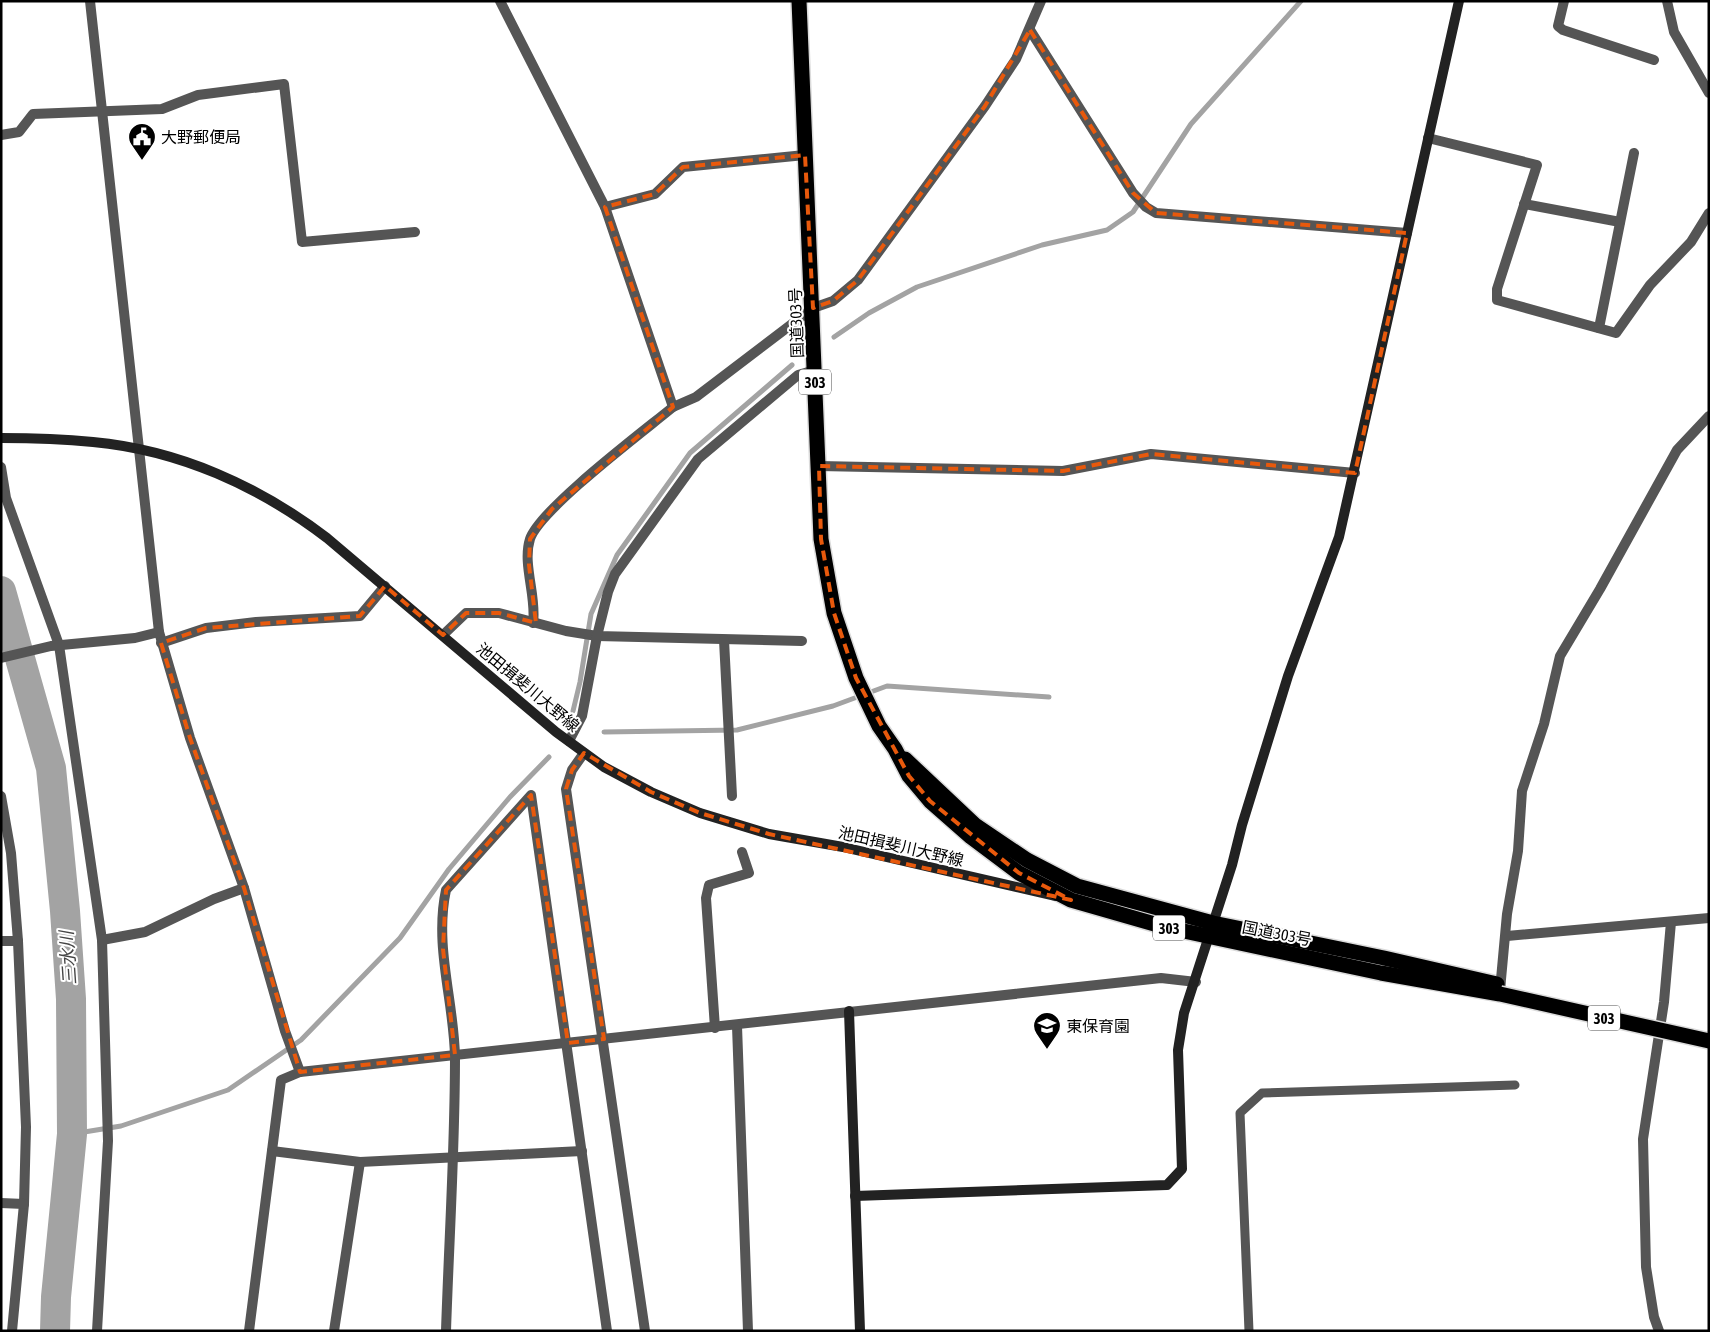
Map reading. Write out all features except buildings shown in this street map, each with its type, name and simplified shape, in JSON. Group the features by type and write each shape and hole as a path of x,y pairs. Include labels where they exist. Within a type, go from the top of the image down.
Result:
{"highway":[{"name":"国道303号","path":"799,1 821,539 834,613 856,678 879,726 895,749 909,776 925,795 971,837 1018,873 1072,900 1211,930 1384,958 1500,990 1709,1041"},
{"name":"国道303号","path":"895,749 975,825 1027,860 1077,886 1211,930"},
{"name":"国道303号","path":"1500,990 1709,1032"}],"street":[{"path":"90,1 140,450 158,632 190,738 244,888 287,1037 300,1072"},
{"path":"500,1 605,208 673,407"},
{"path":"534,622 535,613 529,565 530,538 552,509 673,407 696,397 813,308 833,301 858,280 985,106 1016,58 1030,30 1041,1"},
{"path":"855,1196 1167,1185 1182,1169 1178,1050 1184,1013 1196,982 1288,676 1339,538 1459,1"},
{"path":"1564,1 1558,26 1563,30 1654,60"},
{"path":"1667,1 1674,32 1709,93"},
{"path":"1030,30 1133,193 1146,207 1156,213 1407,233"},
{"path":"1,135 19,132 33,114 162,110 198,95 284,84 302,242 415,232"},
{"path":"1428,138 1537,165 1497,290 1498,300 1616,333 1650,285 1691,242 1709,213"},
{"path":"1599,328 1634,153"},
{"path":"605,208 655,194 684,167 805,155"},
{"path":"1524,204 1620,222"},
{"path":"569,741 582,716 597,636 608,592 615,574 698,459 798,374 815,370"},
{"path":"1500,990 1507,936 1507,914 1518,851 1522,791 1544,724 1560,656 1600,589 1677,450 1709,416"},
{"name":"池田揖斐川大野線","path":"1,438 95,442 140,450 220,474 258,492 301,518 584,753 604,767 651,792 709,816 769,834 843,847 1072,900"},
{"path":"819,466 1063,471 1151,454 1354,473"},
{"path":"1,467 6,498 55,646 102,940 108,1139 97,1331"},
{"path":"161,643 206,628 256,622 360,616 385,586"},
{"path":"443,635 466,613 499,613 597,636 802,642"},
{"path":"1,658 55,646 135,638 158,632"},
{"path":"724,640 732,796"},
{"path":"584,753 572,770 566,789 604,1039 645,1331"},
{"path":"446,1331 455,1055 443,949 442,907 446,890 531,795 568,1043 607,1331"},
{"path":"1,796 11,853 18,941 26,1127 24,1204 12,1331"},
{"path":"715,1028 706,898 709,885 749,873 742,852"},
{"path":"102,940 145,932 214,899 244,888"},
{"path":"1507,936 1709,918"},
{"path":"1658,1331 1654,1318 1646,1267 1643,1139 1664,1002 1671,922"},
{"path":"1,941 18,941"},
{"path":"249,1331 281,1080 300,1072 737,1026 849,1011 1161,978 1196,982"},
{"path":"849,1011 860,1331"},
{"path":"737,1026 748,1331"},
{"path":"272,1151 360,1162 582,1151"},
{"path":"334,1331 360,1162"},
{"path":"1,1203 24,1204"}],"lane":[{"path":"1249,1331 1240,1113 1262,1093 1515,1086"}],"highlighted area":[{"path":"1030,30 1133,193 1156,213 1407,233 1355,473 1151,454 1063,471 819,466 821,539 834,613 856,678 909,776 930,801 1019,873 1071,900 769,834 700,813 651,792 584,753 572,770 566,789 604,1039 568,1043 531,795 446,890 443,949 455,1055 300,1072 244,888 190,738 161,643 206,628 360,616 385,586 443,635 466,613 499,613 536,623 529,565 530,539 552,509 673,407 605,207 655,194 683,167 805,155 813,308 833,301 858,280 985,106"}],"waterway":[{"path":"834,337 869,313 917,287 1042,245 1107,230 1133,212 1191,124 1301,1"},
{"path":"573,711 580,682 591,614 617,555 690,453 792,365"},
{"name":"三水川","path":"1,591 51,768 65,911 71,999 72,1134 56,1297 55,1331"},
{"path":"604,732 737,730 833,706 887,686 1049,697"},
{"path":"72,1134 121,1126 228,1090 301,1040 400,938 449,869 510,797 549,757"}],"place":[{"name":"大野郵便局","path":"142,161"},
{"name":"東保育園","path":"1047,1050"}]}
